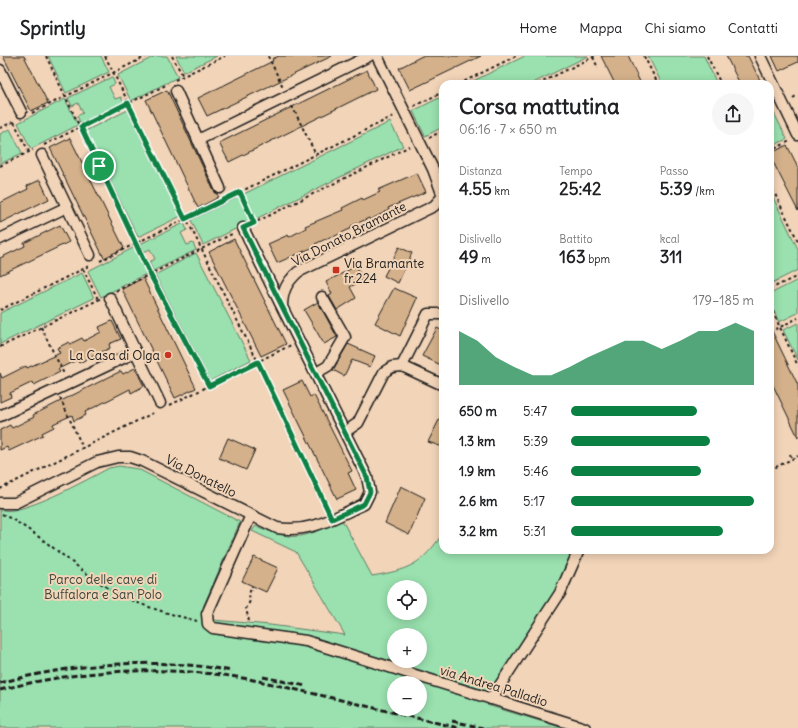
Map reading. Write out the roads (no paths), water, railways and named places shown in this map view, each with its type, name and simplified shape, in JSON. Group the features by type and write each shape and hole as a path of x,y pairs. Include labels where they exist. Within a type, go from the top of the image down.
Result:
{"street":[{"path":"198,140 369,56"},
{"name":"Via Donato Bramante","path":"377,56 433,169 439,185"},
{"path":"760,56 770,80"},
{"path":"0,70 23,115"},
{"path":"774,90 794,138"},
{"path":"176,91 220,188"},
{"path":"42,155 90,255"},
{"name":"Via Donato Bramante","path":"282,307 282,297 285,287 298,272 434,206 439,200"},
{"path":"0,239 67,207"},
{"path":"243,228 345,432 358,423 384,372 392,367 402,366 439,383"},
{"path":"109,295 162,406"},
{"path":"316,373 328,366 344,337 322,298"},
{"path":"402,366 428,314 439,314"},
{"path":"0,416 136,352"},
{"name":"Via Donatello","path":"0,503 15,503 98,462 118,457 130,457 142,461 277,528 294,530 309,528 364,504 370,492 367,477 345,432"},
{"name":"via Andrea Palladio","path":"251,516 207,614 208,624 213,628 306,641 585,728"},
{"name":"via Andrea Palladio","path":"491,699 560,593 577,554"}],"railway":[{"path":"0,683 57,671 116,664 175,664 232,671"},
{"path":"0,690 55,678 110,672 194,672 232,676 262,682 459,728"},
{"path":"263,677 306,686"},
{"path":"452,721 483,728"}],"place":[{"name":"Via Bramante fr.224","path":"336,270"},
{"name":"La Casa di Olga","path":"168,355"}],"park label":[{"name":"Parco delle cave di Buffalora e San Polo","path":"103,586"}]}
